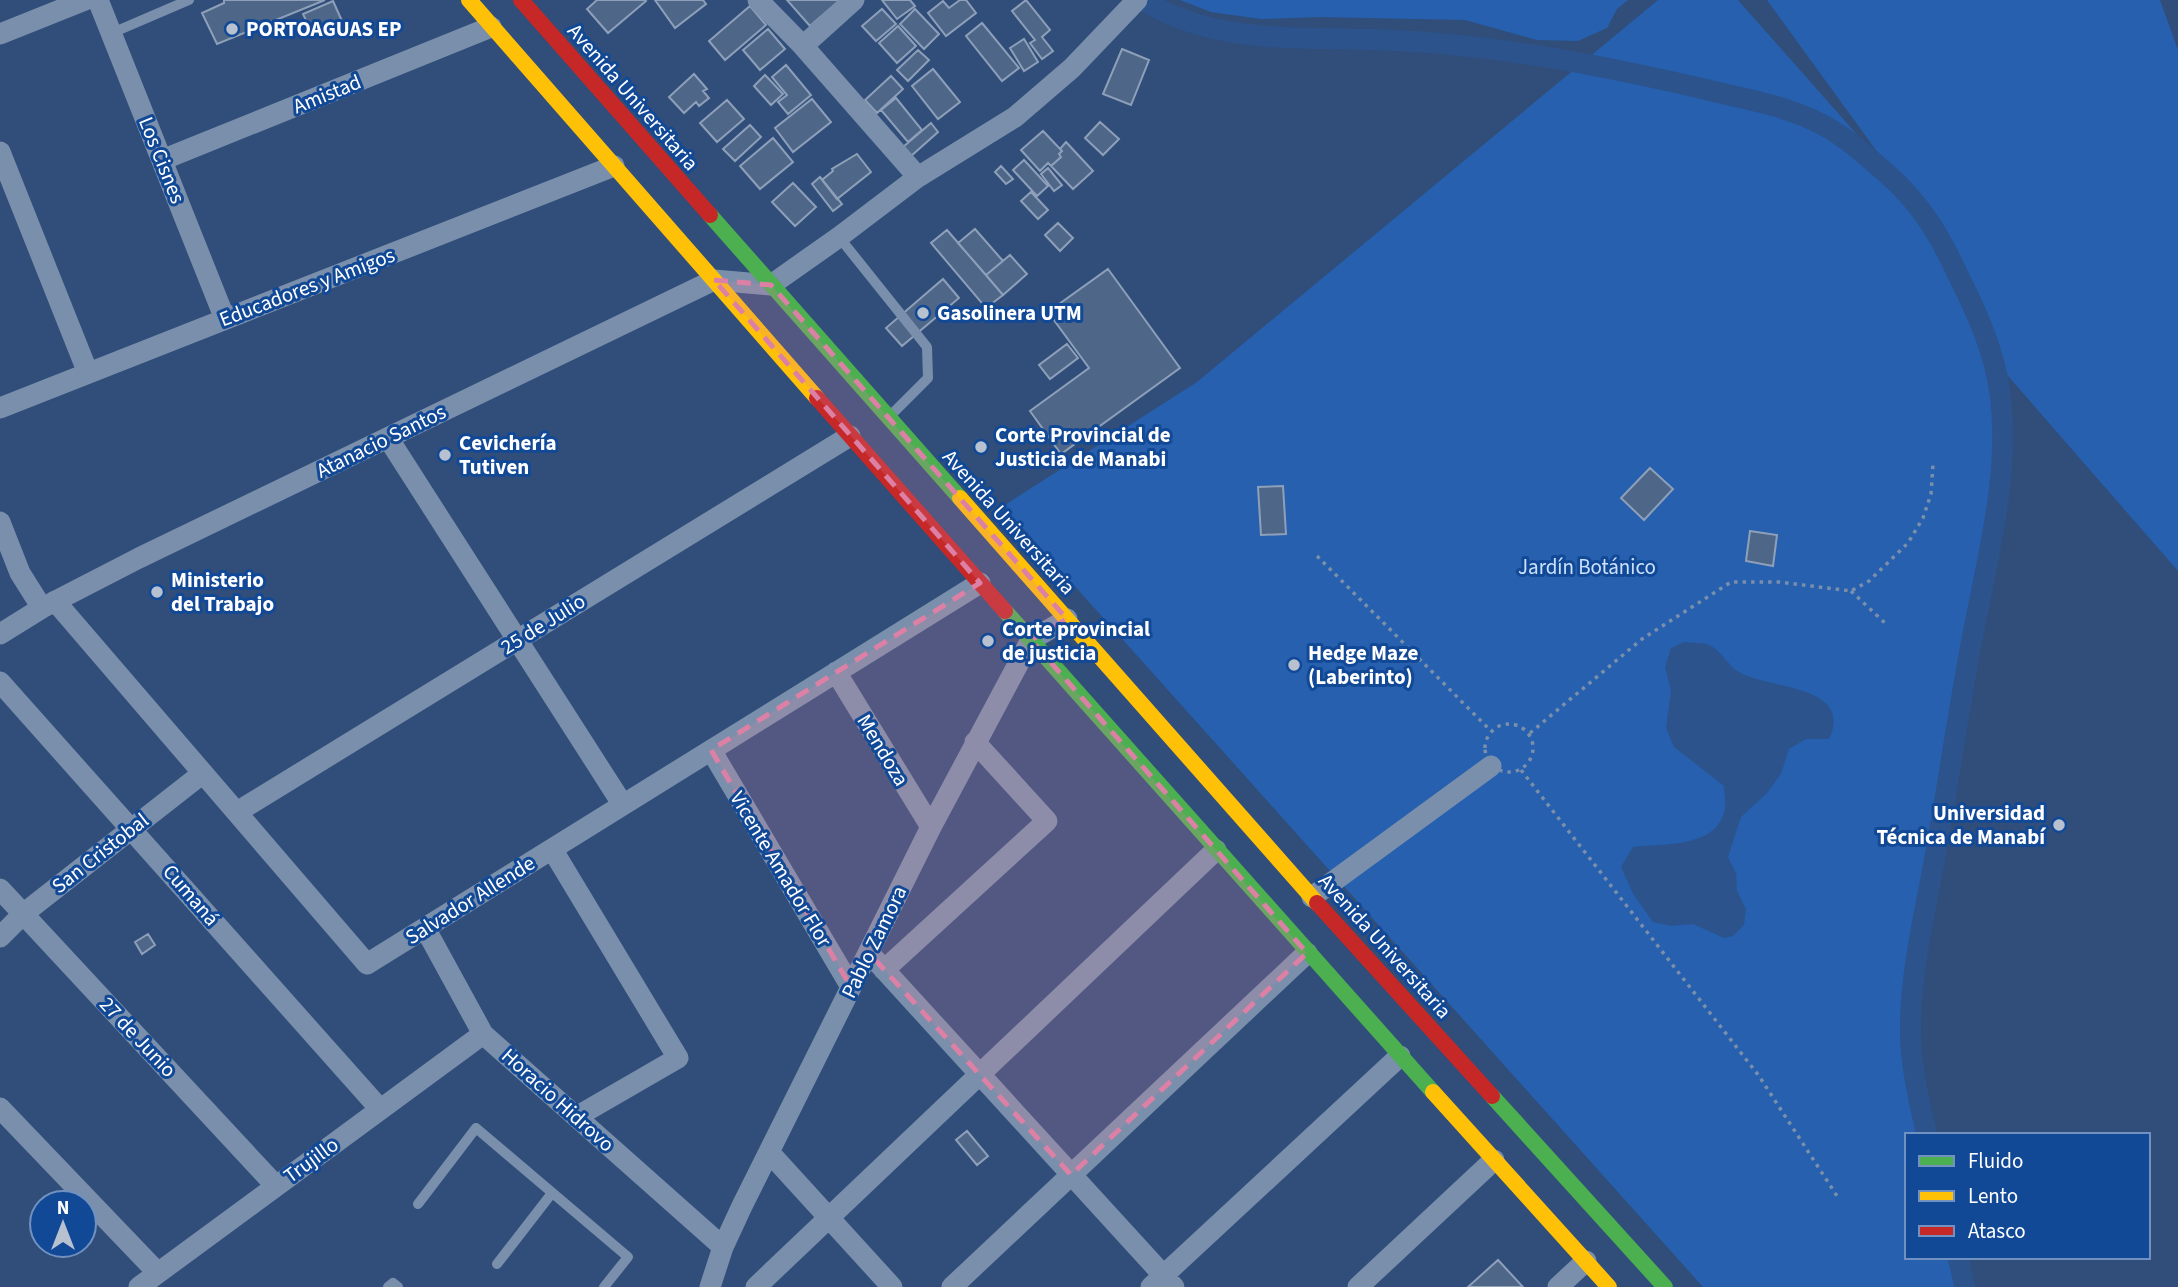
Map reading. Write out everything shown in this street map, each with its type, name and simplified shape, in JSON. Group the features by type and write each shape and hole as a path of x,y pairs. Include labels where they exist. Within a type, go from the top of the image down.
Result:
{"main road":[{"path":"469,0 1307,953 1609,1287"},
{"name":"Avenida Universitaria","path":"521,0 1312,897 1665,1287"}],"street":[{"path":"0,34 85,0"},
{"name":"Los Cisnes","path":"99,0 225,319"},
{"path":"758,0 803,46 918,177"},
{"path":"803,46 853,0"},
{"path":"714,280 771,285 918,177 1023,110 1072,68 1127,4"},
{"name":"Amistad","path":"162,160 491,27"},
{"path":"0,152 88,373"},
{"name":"Educadores y Amigos","path":"0,408 614,166"},
{"name":"Atanacio Santos","path":"0,634 49,605 714,280"},
{"name":"25 de Julio","path":"237,812 850,436"},
{"path":"388,438 622,805"},
{"path":"0,522 20,573 49,605"},
{"path":"0,581 20,573"},
{"name":"Salvador Allende","path":"49,605 203,773 367,964 980,583"},
{"path":"1031,640 1067,620"},
{"name":"Pablo Zamora","path":"710,1287 723,1247 769,1152 931,827 1031,640"},
{"name":"Mendoza","path":"836,672 931,827"},
{"name":"Cumaná","path":"0,682 380,1110"},
{"path":"884,970 1047,821 975,742"},
{"name":"Vicente Amador Flor","path":"711,750 851,988"},
{"path":"1312,897 1492,766"},
{"name":"San Cristobal","path":"0,937 23,914 203,773"},
{"path":"552,849 678,1058 576,1117"},
{"path":"756,1287 1216,850"},
{"name":"27 de Junio","path":"0,889 276,1186"},
{"name":"Horacio Hidrovo","path":"425,928 483,1034 723,1247"},
{"path":"869,953 1071,1175 1163,1283 1400,1056"},
{"path":"952,1287 1307,953"},
{"name":"Trujillo","path":"139,1287 483,1034"},
{"path":"0,1108 158,1273"},
{"path":"769,1152 891,1287"},
{"path":"1358,1287 1494,1160"},
{"path":"1558,1287 1586,1261"}],"lane":[{"path":"112,33 189,0"},
{"path":"839,237 927,347 928,378 888,418"},
{"path":"418,1204 475,1128 628,1257 604,1287"},
{"path":"497,1264 552,1192"},
{"path":"388,1287 393,1283 398,1287"}],"path":[{"path":"1530,733 1642,639 1731,582 1779,582 1851,591 1869,582 1908,544 1923,518 1931,494 1933,464"},
{"path":"1317,556 1490,730"},
{"path":"1851,591 1886,624"},
{"path":"1510,722 1530,733 1533,754 1521,770 1505,773 1492,766 1483,749 1490,730 1510,722"},
{"path":"1521,770 1759,1076 1837,1196"}],"highlighted area":[{"path":"714,280 771,285 1067,619 1031,640 1307,953 1071,1175 869,953 851,987 711,750 980,583"}],"green space":[{"path":"1180,0 1628,0 1617,9 1607,28 1578,41 1537,40 1465,20 1320,17 1261,19 1211,12"},
{"name":"Jardín Botánico","path":"1658,0 1738,0 1899,182 1767,0 2160,0 2178,50 2178,571 1994,360 2003,423 1995,512 1962,690 1913,988 1912,1050 1927,1133 1905,1133 1905,1259 1958,1259 1965,1287 1703,1287 1003,506 1197,382"}],"shaded area":[{"path":"1684,642 1711,646 1735,669 1752,678 1804,691 1819,698 1830,708 1834,721 1829,739 1806,739 1789,749 1781,774 1767,793 1741,817 1728,857 1736,873 1737,891 1746,909 1744,925 1733,936 1724,938 1693,924 1671,926 1653,922 1633,894 1621,867 1633,847 1674,844 1701,837 1712,831 1725,808 1724,786 1674,747 1666,728 1671,690 1665,667 1671,648"}],"building":[{"name":"PORTOAGUAS EP","path":"224,0 325,0 217,44 202,13 224,3"},
{"path":"597,0 646,1 608,33 587,9"},
{"path":"655,0 703,0 706,4 675,28"},
{"path":"787,0 840,0 810,26"},
{"path":"882,0 910,0 915,6 897,19"},
{"path":"960,0 966,0 976,13 946,36 928,13 943,1 949,8"},
{"path":"1026,0 1050,30 1042,37 1053,51 1042,59 1030,43 1035,40 1012,11"},
{"path":"333,1 342,21 312,33 303,14"},
{"path":"750,6 766,25 725,60 709,41"},
{"path":"882,9 896,24 876,41 862,26"},
{"path":"915,9 939,34 924,49 900,24"},
{"path":"982,23 1019,68 1002,81 966,36"},
{"path":"898,26 916,46 897,63 879,43"},
{"path":"768,29 785,49 760,70 743,50"},
{"path":"1024,39 1038,62 1024,71 1010,48"},
{"path":"1122,49 1149,60 1131,105 1103,94"},
{"path":"918,50 929,60 908,81 897,70"},
{"path":"786,65 811,95 788,114 778,102 787,95 772,77"},
{"path":"933,69 960,102 938,119 912,86"},
{"path":"694,74 707,89 703,91 709,98 699,106 696,102 684,113 669,97"},
{"path":"765,75 783,94 771,105 754,86"},
{"path":"891,76 903,89 877,113 865,100"},
{"path":"896,98 922,130 908,142 881,110"},
{"path":"812,99 831,122 793,152 775,128"},
{"path":"727,100 744,119 717,142 700,123"},
{"path":"1100,122 1119,139 1103,155 1085,138"},
{"path":"931,123 938,132 911,156 903,147"},
{"path":"750,125 761,137 735,161 723,149"},
{"path":"1043,131 1062,151 1059,154 1061,157 1051,166 1048,163 1040,171 1021,150"},
{"path":"773,138 793,162 760,189 740,166"},
{"path":"1066,142 1093,171 1073,189 1051,166 1061,157 1060,149"},
{"path":"857,154 871,172 837,199 822,180 832,169"},
{"path":"1024,160 1048,186 1037,196 1013,170"},
{"path":"1001,166 1013,179 1006,184 995,172"},
{"path":"1048,168 1062,185 1054,191 1041,174"},
{"path":"820,177 842,204 833,211 812,184"},
{"path":"793,183 816,207 795,226 772,202"},
{"path":"1031,192 1048,210 1038,219 1021,201"},
{"path":"1058,223 1073,238 1060,251 1045,235"},
{"path":"975,229 1003,261 986,275 958,243"},
{"path":"947,230 1003,295 986,308 931,243"},
{"path":"1010,255 1027,274 1003,295 986,275"},
{"path":"1108,269 1180,368 1061,454 1030,411 1089,368 1048,312"},
{"name":"Gasolinera UTM","path":"943,279 959,298 902,346 886,328"},
{"path":"1067,344 1078,358 1050,379 1039,365"},
{"path":"1650,468 1673,489 1644,520 1621,498"},
{"path":"1283,486 1286,534 1261,535 1258,487"},
{"path":"1750,531 1777,535 1773,566 1746,561"},
{"path":"148,934 155,945 142,954 135,942"},
{"path":"967,1131 988,1156 977,1165 956,1140"},
{"path":"1498,1260 1523,1287 1468,1287"}],"waterway":[{"path":"1143,0 1171,15 1230,32 1292,38 1426,42 1506,51 1625,72 1780,107 1809,118 1848,141 1899,185 1928,220 1965,289 1989,347 2000,393 2003,448 1998,504 1915,967 1911,1047 1927,1133"},
{"path":"1958,1259 1965,1287"}],"traffic: fast":[{"path":"710,215 960,498"},
{"path":"1005,611 1433,1092"},
{"path":"1492,1096 1665,1287"}],"traffic: slow":[{"path":"469,0 817,398"},
{"path":"960,498 1317,903"},
{"path":"1433,1092 1609,1287"}],"traffic: jam":[{"path":"521,0 710,215"},
{"path":"817,398 1005,611"},
{"path":"1317,903 1492,1096"}],"place":[{"name":"PORTOAGUAS EP","path":"232,29"},
{"name":"Gasolinera UTM","path":"923,313"},
{"name":"Corte Provincial de Justicia de Manabi","path":"981,447"},
{"name":"Cevichería Tutiven","path":"445,455"},
{"name":"Ministerio del Trabajo","path":"157,592"},
{"name":"Corte provincial de justicia","path":"988,641"},
{"name":"Hedge Maze (Laberinto)","path":"1294,665"},
{"name":"Universidad Técnica de Manabí","path":"2059,825"}]}
